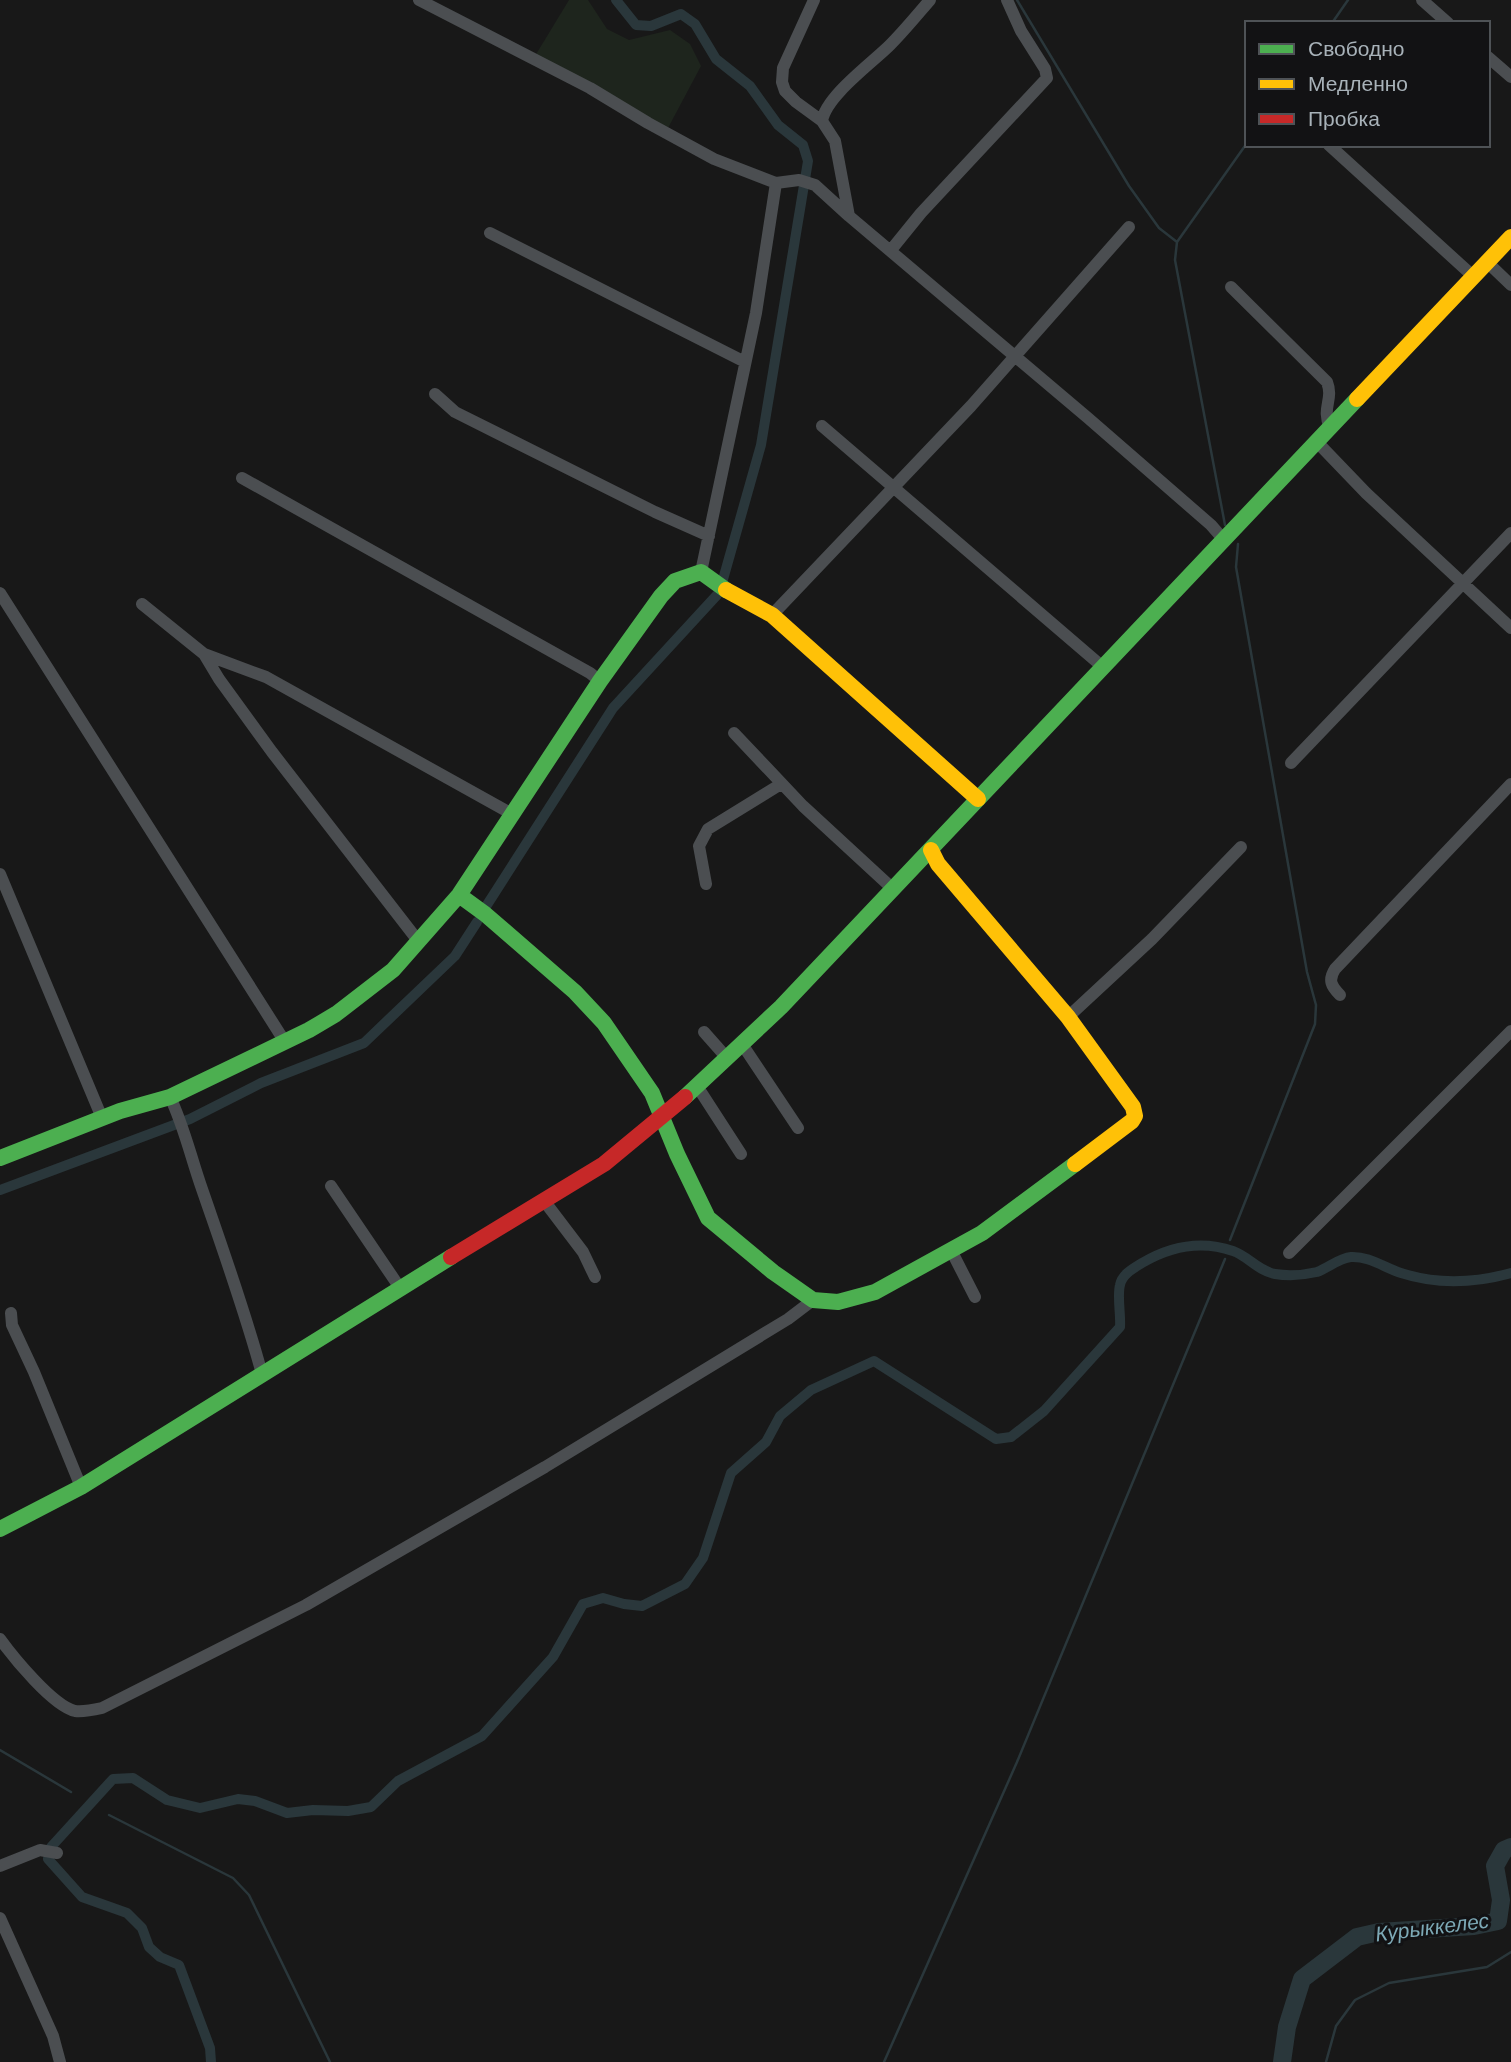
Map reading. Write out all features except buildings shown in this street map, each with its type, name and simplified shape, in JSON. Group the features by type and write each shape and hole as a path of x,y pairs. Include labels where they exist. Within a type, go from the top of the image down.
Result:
{"street":[{"path":"419,0 580,82 648,124 714,159 776,183 805,182 821,189 849,216 1120,445 1211,525 1224,540"},
{"path":"814,0 783,68 782,82 789,95 822,121 835,141 849,216"},
{"path":"822,121 834,99 891,44 930,0"},
{"path":"891,250 921,213 1047,78 1045,69 1021,31 1007,0"},
{"path":"1422,0 1446,21"},
{"path":"1490,59 1511,77"},
{"path":"1331,147 1474,277"},
{"path":"701,572 761,286 776,183"},
{"path":"772,615 1015,358 1129,227"},
{"path":"490,233 745,362"},
{"path":"0,1529 81,1486 400,1288 545,1202 604,1164 663,1117 781,1007 1511,237"},
{"path":"1487,262 1511,285"},
{"path":"1231,288 1327,382 1330,392 1325,413 1330,429"},
{"path":"435,394 455,411 655,512 709,536"},
{"path":"822,426 1104,668"},
{"path":"1317,442 1367,493 1511,628"},
{"path":"242,478 600,681"},
{"path":"1291,763 1511,533"},
{"path":"0,1158 145,1102 170,1097 285,1042 336,1014 399,964 459,895 600,681 672,584 701,572"},
{"path":"701,572 772,615 978,799"},
{"path":"0,593 285,1042"},
{"path":"142,604 204,654 266,677 512,814"},
{"path":"204,654 272,752 419,943"},
{"path":"734,733 781,784 893,889"},
{"path":"706,884 699,846 708,829 781,784"},
{"path":"1340,995 1330,982 1335,969 1511,784"},
{"path":"1068,1017 1152,939 1241,847"},
{"path":"459,895 485,914 590,1007 642,1077 708,1218 773,1272 813,1300 838,1303 875,1292 982,1233 1134,1118 1133,1107 1068,1017 938,864 931,850"},
{"path":"0,874 102,1118"},
{"path":"1289,1253 1511,1031"},
{"path":"704,1032 727,1058"},
{"path":"742,1044 798,1128"},
{"path":"697,1086 741,1154"},
{"path":"170,1097 246,1314 262,1374"},
{"path":"331,1186 400,1288"},
{"path":"545,1202 583,1252 595,1277"},
{"path":"951,1250 975,1297"},
{"path":"0,1639 64,1706 77,1711 102,1708 306,1605 568,1453 813,1300"},
{"path":"11,1312 12,1325 81,1486"},
{"path":"0,1866 40,1850 52,1852"},
{"path":"0,1918 57,2047 60,2062"}],"shaded area":[{"path":"569,0 588,0 607,29 629,40 670,30 690,44 701,66 668,128 535,56"}],"waterway":[{"path":"616,0 636,25 651,26 681,14 695,24 716,59 750,86 778,125 803,145 808,161 761,445 722,583"},
{"path":"1017,0 1129,186 1159,228 1177,242"},
{"path":"1333,21 1348,0"},
{"path":"1225,525 1175,260 1177,242 1245,146"},
{"path":"1230,1240 1315,1024 1316,1005 1307,972 1236,567 1238,544"},
{"path":"485,908 613,708 717,595"},
{"path":"0,1190 190,1119 261,1083 364,1043 455,956 477,922"},
{"path":"211,2062 210,2048 179,1965 160,1957 149,1947 142,1928 127,1913 82,1897 48,1859 51,1847 113,1779 133,1778 167,1800 200,1808 238,1799 255,1801 287,1813 313,1810 348,1811 371,1807 398,1781 482,1736 553,1657 583,1604 603,1598 642,1606 685,1584 703,1558 731,1473 766,1442 780,1416 811,1390 874,1361 996,1439 1011,1437 1044,1411 1120,1327 1119,1289 1123,1278 1135,1267 1164,1252 1198,1245 1221,1248 1238,1253 1269,1272 1285,1275 1317,1272 1351,1257 1371,1260 1415,1277 1443,1281 1470,1281 1511,1273"},
{"path":"884,2062 1017,1762 1225,1259"},
{"path":"0,1750 71,1792"},
{"path":"109,1815 233,1878 249,1895 330,2062"},
{"name":"Курыккелес","path":"1282,2062 1287,2027 1302,1979 1357,1937 1379,1932 1474,1926 1498,1921 1501,1900 1495,1866 1504,1850 1511,1847"},
{"path":"1326,2062 1336,2026 1355,2000 1389,1983 1487,1967 1511,1952"}],"traffic: fast":[{"path":"685,1097 781,1007 1357,399"},
{"path":"0,1158 120,1111 170,1097 309,1030 336,1014 393,970 459,895 600,681 661,596 675,581 701,572 726,590"},
{"path":"459,895 485,914 575,992 604,1023 652,1093 677,1154 708,1218 773,1272 813,1300 838,1302 875,1292 982,1233 1075,1164"},
{"path":"0,1529 81,1487 451,1257"}],"traffic: slow":[{"path":"1357,399 1511,237"},
{"path":"726,590 772,615 978,799"},
{"path":"931,850 938,864 1068,1017 1133,1107 1135,1116 1132,1121 1075,1164"}],"traffic: jam":[{"path":"451,1257 604,1164 685,1097"}]}
